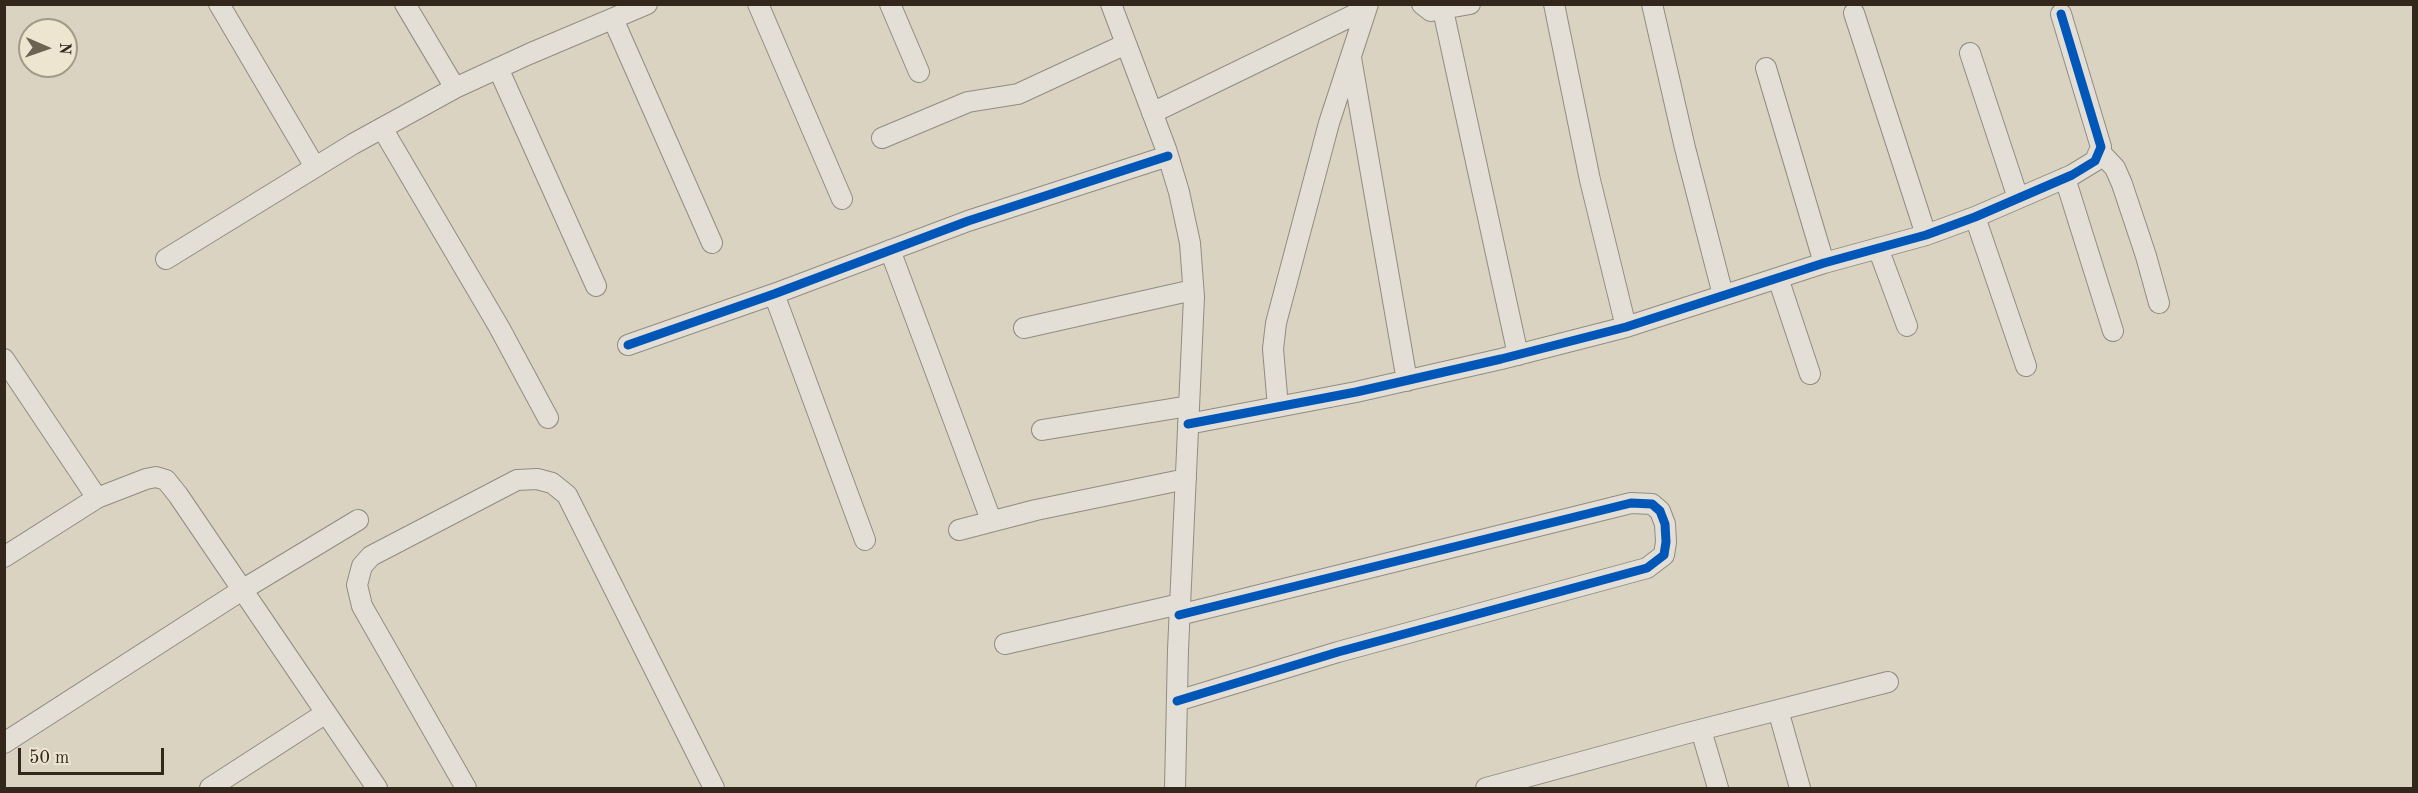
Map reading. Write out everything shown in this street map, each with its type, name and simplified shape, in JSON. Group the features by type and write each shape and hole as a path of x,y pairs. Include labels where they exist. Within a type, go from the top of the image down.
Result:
{"street":[{"path":"219,4 315,167"},
{"path":"405,4 455,88"},
{"path":"166,259 315,167 455,88 647,4"},
{"path":"758,4 842,199"},
{"path":"890,4 919,72"},
{"path":"1111,4 1168,156 1179,192 1190,243 1193,290 1175,789"},
{"path":"1422,4 1431,11 1470,4"},
{"path":"1554,4 1590,180 1626,327"},
{"path":"1652,4 1684,148 1723,295"},
{"path":"1152,113 1367,7"},
{"path":"1278,407 1274,361 1276,323 1329,123 1367,7"},
{"path":"1443,10 1518,355"},
{"path":"1854,13 1926,235"},
{"path":"1042,430 1278,407 1407,381 1626,327 1824,263 1926,235 1975,218 2065,178 2095,161 2100,152 2100,140 2061,14"},
{"path":"614,19 712,243"},
{"path":"882,138 968,102 1018,94 1126,44"},
{"path":"1970,53 2019,198"},
{"path":"1351,55 1407,381"},
{"path":"498,68 596,286"},
{"path":"1766,68 1824,263"},
{"path":"382,128 498,327 548,418"},
{"path":"2100,152 2115,168 2122,184 2159,303"},
{"path":"628,345 774,294 968,221 1168,156"},
{"path":"2065,178 2113,331"},
{"path":"1975,218 2026,366"},
{"path":"1878,248 1907,326"},
{"path":"890,250 991,520"},
{"path":"1778,278 1810,374"},
{"path":"1024,328 1193,290"},
{"path":"774,294 865,540"},
{"path":"4,359 11,382 97,498"},
{"path":"4,557 97,498 146,479 156,477 165,480 178,495 377,789"},
{"path":"465,789 362,606 357,585 362,566 371,556 516,480 537,479 552,483 567,495 714,789"},
{"path":"958,530 991,520 1186,479"},
{"path":"1005,644 1180,609 1631,503 1652,504 1660,510 1665,524 1664,555 1647,568 1361,646 1177,701"},
{"path":"4,743 242,590 358,520"},
{"path":"1486,789 1888,682"},
{"path":"1778,710 1800,789"},
{"path":"210,789 326,713"},
{"path":"1701,730 1718,789"}],"cycle path":[{"path":"1188,424 1356,392 1501,359 1626,327 1824,263 1926,235 1975,217 2072,175 2095,161 2101,147 2061,14"},
{"path":"628,345 774,294 968,221 1168,156"},
{"path":"1177,701 1338,652 1647,568 1664,555 1665,524 1660,511 1652,504 1631,503 1179,615"}]}
